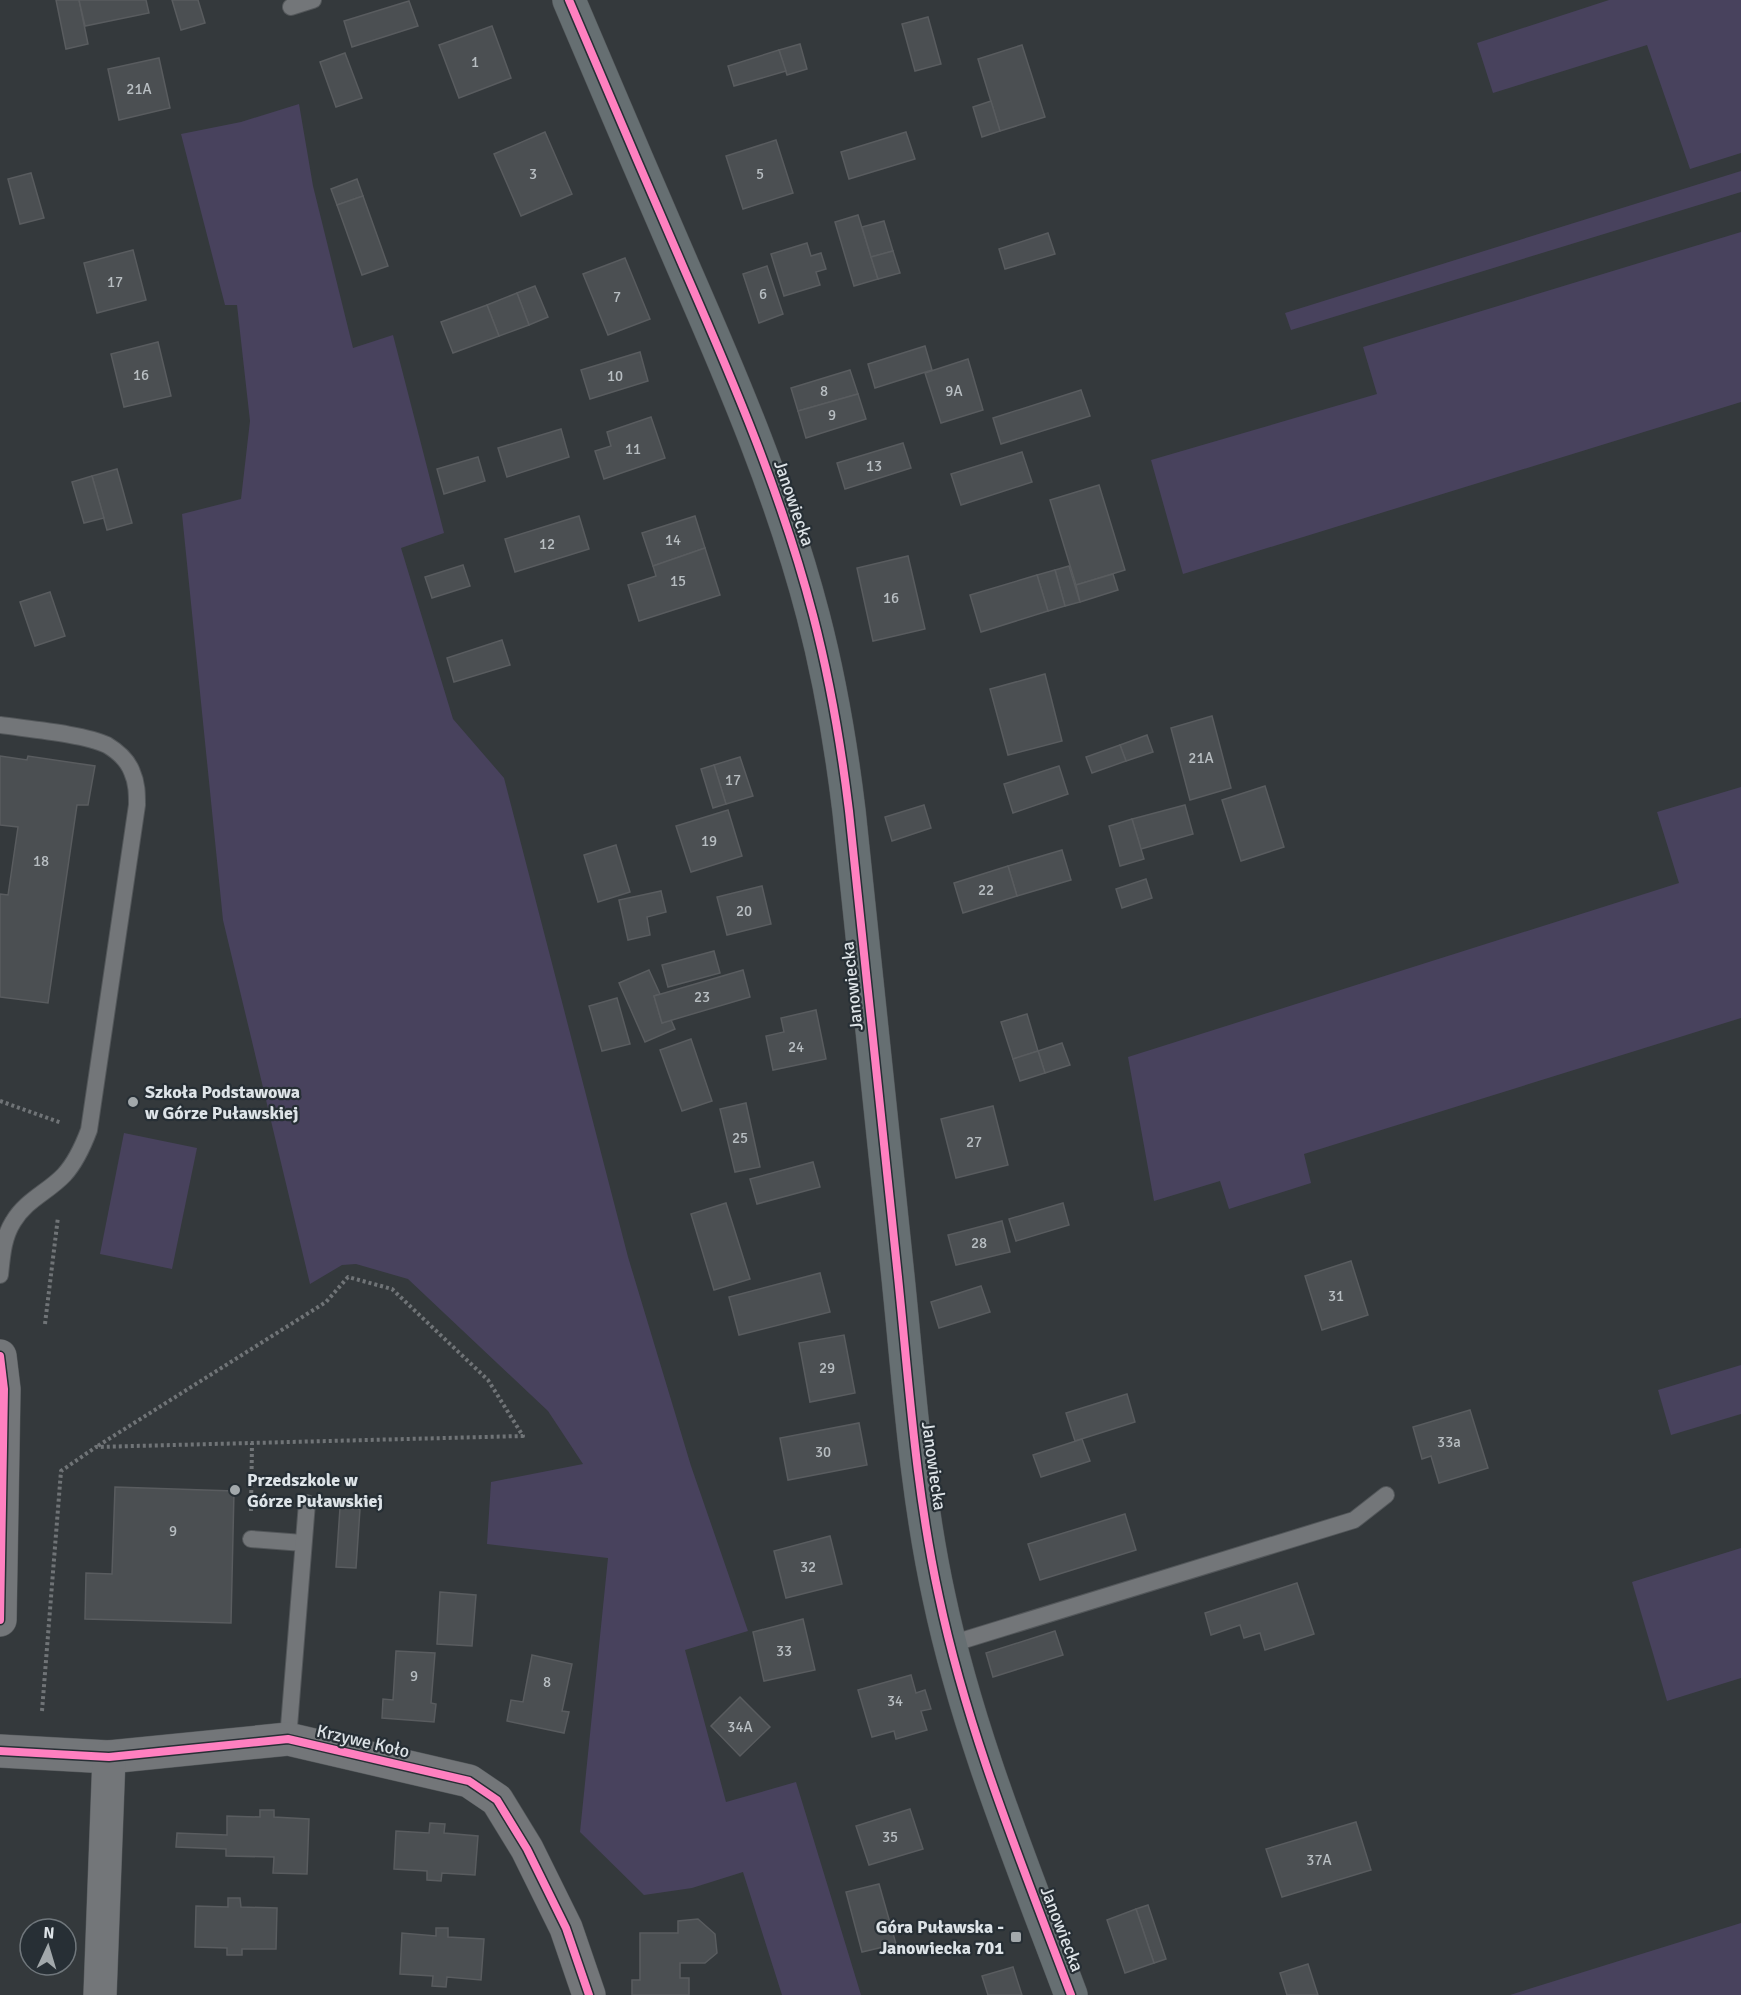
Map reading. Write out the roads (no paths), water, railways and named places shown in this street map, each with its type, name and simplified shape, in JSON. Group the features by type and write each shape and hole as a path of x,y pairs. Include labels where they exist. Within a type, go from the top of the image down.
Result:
{"street":[{"name":"Janowiecka","path":"568,0 746,414 794,550 813,615 840,738 919,1469 939,1597 991,1784 1071,1995"},
{"path":"0,1356 4,1389 0,1620"},
{"name":"Krzywe Koło","path":"0,1750 109,1757 288,1739 469,1781 497,1800 527,1849 566,1928 589,1995"},
{"path":"100,1995 109,1757"}],"lane":[{"path":"291,7 313,0"},
{"path":"0,726 84,738 106,745 122,757 132,771 137,805 89,1130 83,1148 64,1175 26,1205 14,1220 2,1250 0,1275"},
{"path":"951,1644 1354,1520 1386,1495"},
{"path":"288,1739 307,1503"},
{"path":"251,1539 303,1543"}],"place":[{"name":"Szkoła Podstawowa w Górze Puławskiej","path":"133,1102"},
{"name":"Przedszkole w Górze Puławskiej","path":"235,1490"},
{"name":"Góra Puławska - Janowiecka 701","path":"1016,1937"}]}
